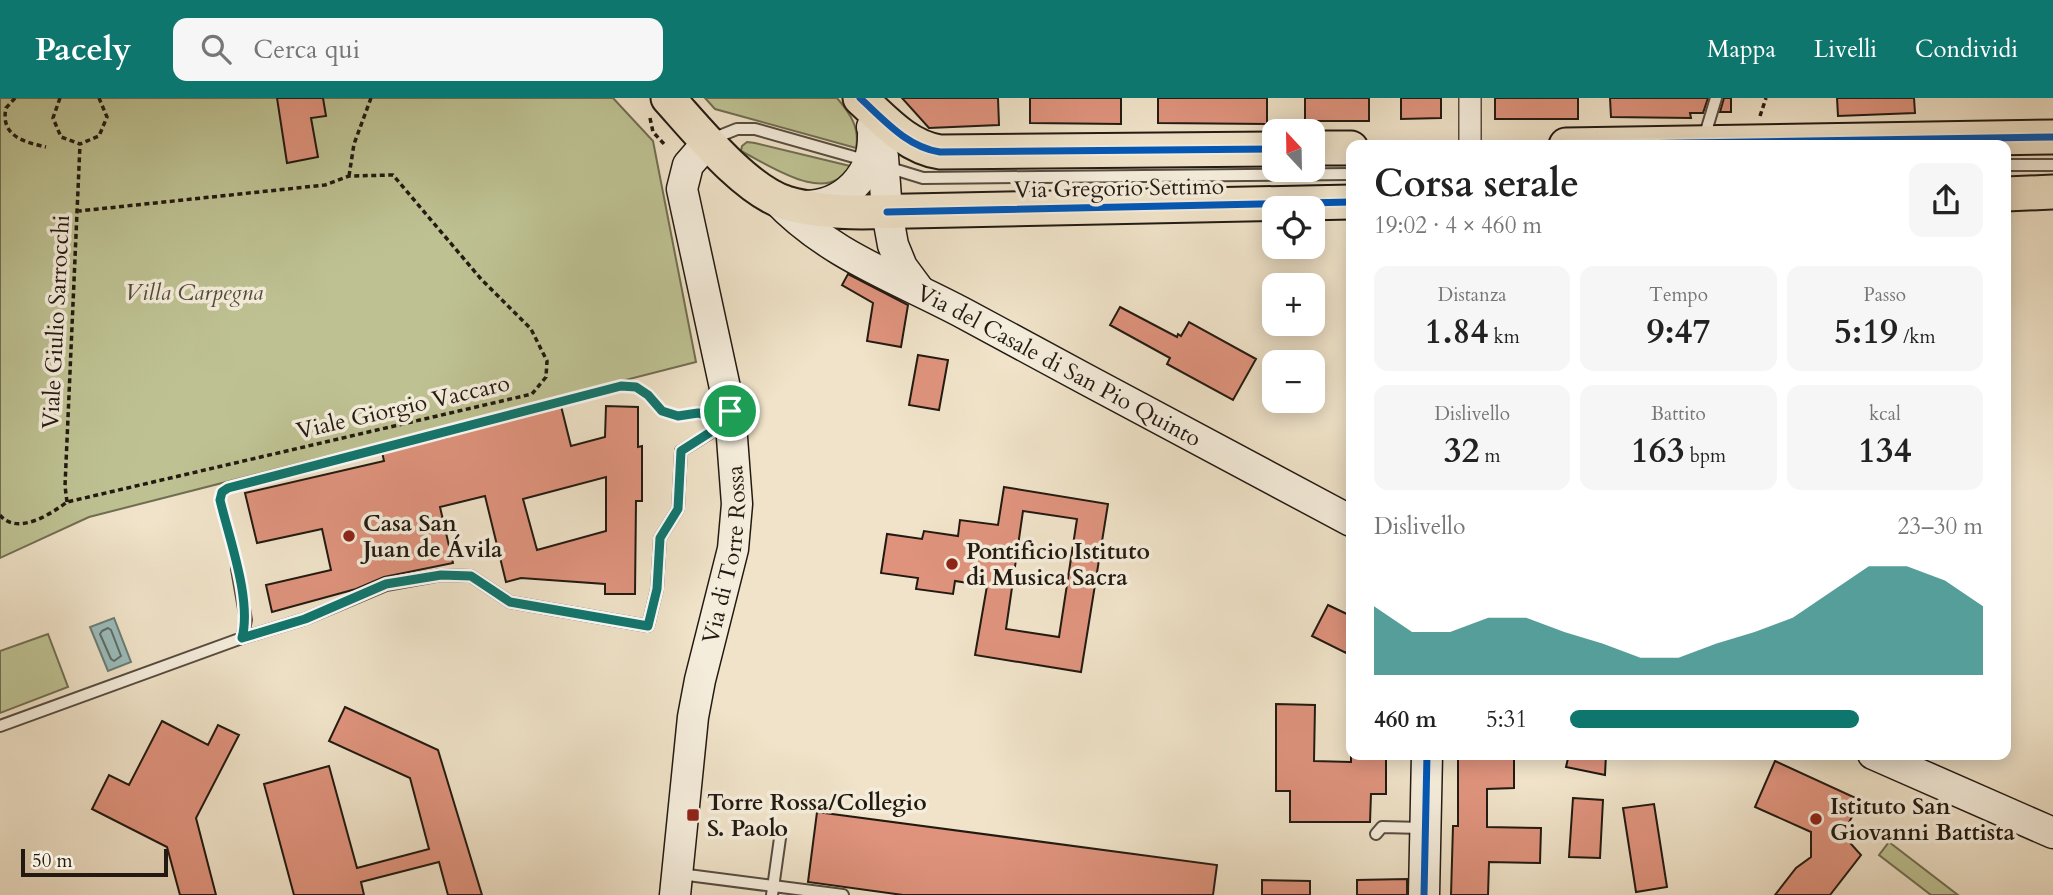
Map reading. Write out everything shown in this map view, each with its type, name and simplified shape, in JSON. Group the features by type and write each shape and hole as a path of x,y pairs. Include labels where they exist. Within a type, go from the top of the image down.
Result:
{"main road":[{"path":"659,108 708,142 751,182 785,202 819,204 841,196 877,164"},
{"path":"864,108 893,245 899,262 919,290"},
{"name":"Via Gregorio Settimo","path":"864,108 911,143 923,149 940,152 1262,149"},
{"path":"1903,140 2053,137"},
{"name":"Via di Torre Rossa","path":"676,884 696,698 736,535 736,477 731,415 682,189 688,166 708,142"},
{"path":"1325,148 1346,148"},
{"path":"2011,194 2053,192"},
{"name":"Via Gregorio Settimo","path":"785,202 844,212 1346,202"},
{"name":"Via del Casale di San Pio Quinto","path":"785,202 797,220 824,241 868,267 919,290 1346,519"},
{"path":"1424,895 1427,760"},
{"path":"1887,760 2053,833"}],"street":[{"path":"1470,98 1471,140"}],"lane":[{"path":"1703,140 1716,98"},
{"name":"Via Gregorio Settimo","path":"708,142 728,132 755,129 923,178 1346,174"},
{"path":"2011,165 2053,165"},
{"path":"0,726 242,638 305,619 386,584 441,575 471,576 510,602 648,626 657,589 660,538 678,509 681,451 731,415"},
{"path":"237,569 246,620 242,638"},
{"path":"1376,834 1382,827 1425,828"},
{"path":"773,890 780,838"},
{"path":"676,884 844,895"}],"path":[{"path":"15,98 6,108 8,129 22,142 46,147"},
{"path":"60,98 53,118 61,137 80,144 99,136 107,117 99,98"},
{"path":"349,176 354,144 371,98"},
{"path":"659,108 653,132 665,145"},
{"path":"0,123 6,122"},
{"path":"237,569 220,500 222,492 228,488 621,386 636,387 648,395 662,411 678,416 698,413 711,416 731,415"}],"green space":[{"name":"Villa Carpegna","path":"0,98 613,98 653,141 696,362 89,517 0,558"},
{"path":"705,98 837,98 853,121 857,134 856,148 715,109"},
{"path":"747,142 850,166 840,178 828,183 813,183 782,173 741,151"},
{"path":"48,634 68,687 0,713 0,651"},
{"path":"1889,842 1958,895 1931,895 1879,855"}],"water":[{"path":"114,618 131,662 108,671 90,627"}],"building":[{"path":"277,98 323,98 326,116 311,118 318,157 287,163"},
{"path":"902,98 998,98 999,125 929,128"},
{"path":"1030,98 1121,98 1121,124 1030,123"},
{"path":"1158,98 1267,98 1267,119 1262,119 1262,124 1158,123"},
{"path":"1305,98 1369,98 1369,121 1305,119"},
{"path":"1401,98 1441,98 1441,118 1401,119"},
{"path":"1495,98 1578,98 1578,119 1495,119"},
{"path":"1610,98 1708,98 1703,113 1690,113 1691,118 1611,117"},
{"path":"1724,98 1731,98 1731,112 1720,112"},
{"path":"1837,98 1914,98 1915,113 1838,116"},
{"path":"848,274 908,305 901,347 867,341 873,303 842,285"},
{"path":"1120,307 1177,337 1178,334 1181,336 1189,322 1256,359 1233,400 1167,364 1170,358 1110,325"},
{"path":"918,355 948,360 939,410 909,405"},
{"path":"561,406 571,446 605,437 606,406 638,407 638,447 642,446 642,501 636,501 635,594 605,594 605,584 521,578 506,582 485,496 440,507 453,563 384,577 356,589 272,612 266,585 331,570 322,529 257,543 245,493 384,461 382,452 448,437 447,433","holes":["606,477 606,531 537,550 523,499"]},
{"path":"1004,487 1108,504 1081,672 975,655 987,586 955,581 953,594 916,589 918,578 881,573 887,534 922,539 924,531 958,536 960,520 998,525","holes":["1023,511 1077,519 1059,637 1006,629"]},
{"path":"1328,605 1346,614 1346,653 1312,636"},
{"path":"1276,704 1315,705 1314,761 1386,760 1386,794 1371,794 1370,822 1290,822 1290,791 1276,791"},
{"path":"345,707 438,750 482,895 448,895 439,862 361,882 364,895 294,895 264,784 329,766 357,868 429,849 410,778 329,741"},
{"path":"162,721 208,745 218,725 239,735 196,818 216,895 180,895 167,847 92,809 109,775 129,785"},
{"path":"1458,760 1514,760 1514,788 1487,789 1487,827 1541,828 1540,863 1489,862 1488,895 1451,895 1453,826 1458,826"},
{"path":"1568,760 1606,760 1605,775 1566,767"},
{"name":"Istituto San Giovanni Battista","path":"1775,761 1860,800 1843,835 1861,855 1830,895 1775,895 1796,868 1811,857 1811,832 1755,807"},
{"path":"1573,798 1603,800 1600,858 1569,857"},
{"path":"1654,804 1667,887 1636,892 1623,808"},
{"path":"817,812 1217,865 1213,895 903,895 808,882"},
{"path":"1407,879 1407,895 1357,895 1357,880"},
{"path":"1262,880 1310,881 1310,895 1262,895"}],"cycle path":[{"path":"860,98 907,139 940,152 1262,149"},
{"path":"1870,140 2053,137"},
{"path":"887,212 1346,202"},
{"path":"1424,895 1427,760"}],"place":[{"name":"Casa San Juan de Ávila","path":"349,536"},
{"name":"Pontificio Istituto di Musica Sacra","path":"952,564"},
{"name":"Torre Rossa/Collegio S. Paolo","path":"693,815"},
{"name":"Istituto San Giovanni Battista","path":"1816,819"}],"route":[{"path":"621,386 636,387 648,395 662,411 678,416 698,413 711,416 730,411 731,419 681,451 678,509 660,538 657,589 648,626 510,602 471,576 441,575 386,584 305,619 242,638 246,620 244,601 220,500 222,492 228,488 621,386"}]}
